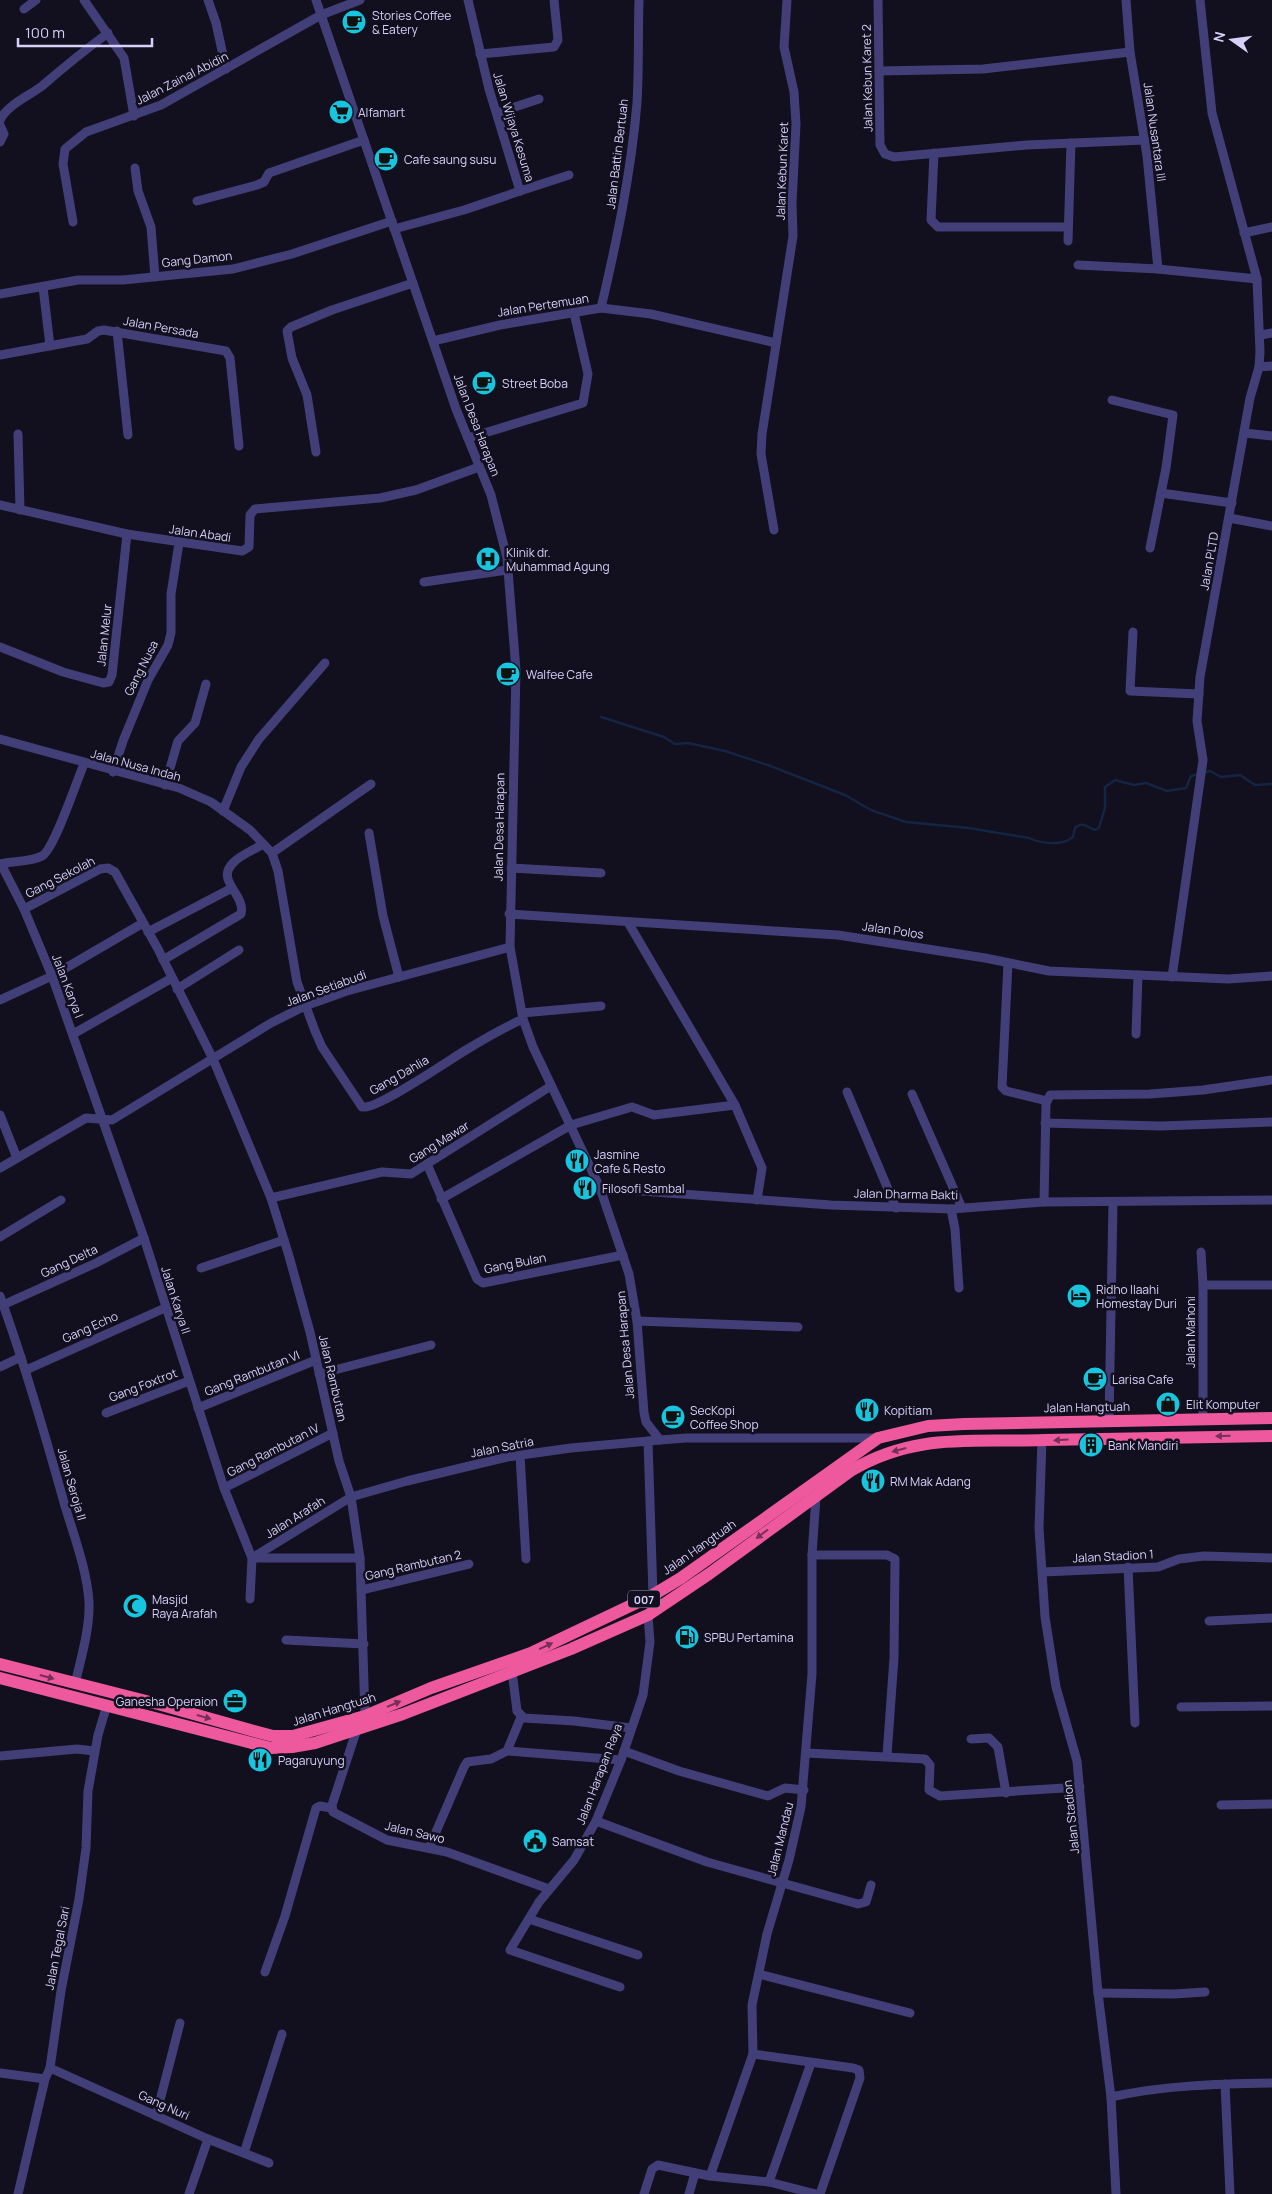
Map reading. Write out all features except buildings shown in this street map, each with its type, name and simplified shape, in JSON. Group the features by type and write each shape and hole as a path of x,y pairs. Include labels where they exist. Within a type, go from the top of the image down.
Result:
{"highway":[{"name":"Jalan Hangtuah","path":"2,1678 271,1748 315,1743 357,1729 531,1653 653,1595 681,1578 878,1438 928,1426 1109,1420 1272,1418"},
{"name":"Jalan Hangtuah","path":"4,1665 273,1736 294,1736 512,1671 571,1649 648,1615 681,1594 852,1470 876,1456 928,1442 1272,1436"},
{"path":"2,1678 4,1665"}],"street":[{"path":"24,9 36,0"},
{"path":"84,0 124,58 126,82 134,116"},
{"path":"208,0 216,23 226,69"},
{"name":"Jalan Desa Harapan","path":"316,0 433,341 493,503 507,558 516,670 509,914 510,948 522,1016 551,1086 600,1188 630,1274 637,1321 644,1413 646,1422 660,1440"},
{"name":"Jalan Zainal Abidin","path":"73,222 63,164 65,149 86,132 160,105 321,15 360,0"},
{"name":"Jalan Wijaya Kesuma","path":"393,225 464,210 520,191 480,54 468,0"},
{"path":"480,54 554,47 558,40 554,0"},
{"name":"Jalan Battin Bertuah","path":"601,308 619,235 629,178 637,101 639,0"},
{"name":"Jalan Kebun Karet","path":"774,530 761,454 793,236 792,203 796,124 794,92 784,47 787,0"},
{"name":"Jalan Kebun Karet 2","path":"878,0 880,145 885,154 894,157 934,153"},
{"name":"Jalan Nusantara III","path":"1126,0 1130,52 1145,140 1158,269"},
{"name":"Jalan PLTD","path":"1172,977 1203,760 1197,721 1200,676 1250,398 1259,367 1261,335 1257,280 1212,113 1200,0"},
{"path":"0,120 6,112 60,68 108,33"},
{"path":"879,71 982,69 1130,52"},
{"path":"497,114 539,99"},
{"path":"0,125 4,134 0,142"},
{"path":"197,201 257,185 264,182 269,173 364,140"},
{"path":"1067,227 938,227 932,220 934,153 1071,143 1145,140"},
{"path":"1068,240 1071,143"},
{"path":"135,168 138,191 151,227 155,277"},
{"path":"520,191 568,174"},
{"name":"Gang Damon","path":"0,294 78,280 124,280 233,269 393,225"},
{"path":"1244,233 1272,227"},
{"path":"1078,265 1158,269 1257,280"},
{"path":"316,452 307,395 292,358 287,331 291,327 332,310 413,283"},
{"path":"43,287 50,346"},
{"name":"Jalan Pertemuan","path":"433,341 500,325 601,308 651,314 776,343"},
{"path":"468,438 583,402 588,374 574,313"},
{"name":"Jalan Persada","path":"0,355 87,339 98,331 117,331 222,350 229,354 239,446"},
{"path":"117,331 128,436"},
{"path":"1261,335 1272,333"},
{"path":"1259,367 1272,366"},
{"path":"1112,400 1173,415 1150,548"},
{"path":"1245,433 1272,436"},
{"path":"18,434 20,510"},
{"name":"Jalan Abadi","path":"0,505 127,534 242,551 249,547 250,515 253,510 380,498 416,490 479,467"},
{"path":"1161,493 1232,503"},
{"path":"1229,518 1272,526"},
{"name":"Jalan Melur","path":"0,646 63,672 103,684 108,682 112,675 127,534"},
{"name":"Gang Nusa","path":"113,772 144,688 168,645 171,633 171,594 179,543"},
{"path":"424,582 507,570"},
{"path":"1133,632 1130,691 1199,694"},
{"path":"223,811 241,767 259,739 326,663"},
{"path":"165,785 178,741 195,723 206,684"},
{"name":"Jalan Nusa Indah","path":"1,742 187,792 223,811 250,830 272,853"},
{"path":"0,864 38,858 46,853 84,764"},
{"path":"305,1006 297,982 285,907 272,853 371,784"},
{"path":"369,833 383,916 399,977"},
{"path":"164,960 240,914 242,902 228,882 229,868 233,862 263,844"},
{"name":"Jalan Karya I","path":"0,864 24,909 52,976 103,1121"},
{"name":"Gang Sekolah","path":"24,909 100,869 108,868"},
{"name":"Jalan Rambutan","path":"108,868 118,878 164,960 213,1059 271,1198 284,1240 316,1360 339,1461 351,1497 360,1558 365,1716"},
{"path":"511,868 601,872"},
{"path":"148,932 232,888"},
{"name":"Jalan Polos","path":"509,914 629,924 838,935 1049,971 1172,977 1228,978 1272,976"},
{"path":"0,1000 52,976 143,923"},
{"path":"629,924 735,1105 761,1163 762,1173 757,1200"},
{"name":"Jalan Setiabudi","path":"0,1168 86,1118 103,1121 114,1118 272,1023 305,1006 347,991 510,948"},
{"path":"177,989 239,950"},
{"path":"1008,963 1002,1087 1006,1092 1047,1101"},
{"path":"1136,1034 1138,976"},
{"path":"73,1034 172,978"},
{"name":"Gang Dahlia","path":"305,1006 322,1047 359,1104 366,1108 392,1095 522,1016"},
{"path":"522,1016 601,1006"},
{"path":"1044,1202 1045,1123 1047,1101 1053,1094 1150,1094 1203,1090 1272,1080"},
{"name":"Gang Mawar","path":"271,1198 382,1172 407,1175 551,1086"},
{"path":"847,1092 896,1208"},
{"path":"912,1094 962,1208"},
{"path":"441,1199 571,1125 632,1108 654,1115 735,1105"},
{"path":"0,1115 17,1158"},
{"name":"Jalan Karya II","path":"103,1121 144,1238 224,1488 252,1558"},
{"path":"1045,1123 1161,1126 1272,1122"},
{"name":"Gang Bulan","path":"427,1164 477,1278 483,1283 623,1255"},
{"name":"Jalan Dharma Bakti","path":"600,1188 757,1200 896,1208 951,1209 1044,1202 1272,1200"},
{"path":"0,1237 61,1200"},
{"path":"1109,1420 1113,1202"},
{"path":"951,1209 955,1229 959,1288"},
{"name":"Gang Delta","path":"2,1300 96,1263 144,1238"},
{"path":"201,1268 284,1240"},
{"path":"1201,1252 1203,1285"},
{"name":"Jalan Mahoni","path":"1203,1419 1203,1285 1272,1285"},
{"name":"Jalan Seroja II","path":"2,1300 26,1370 80,1559 89,1601 84,1640 75,1684"},
{"name":"Gang Echo","path":"26,1370 165,1308"},
{"path":"637,1321 798,1327"},
{"path":"319,1374 431,1345"},
{"path":"0,1367 21,1357"},
{"name":"Gang Rambutan VI","path":"198,1408 316,1360"},
{"name":"Gang Foxtrot","path":"106,1412 190,1381"},
{"name":"Gang Rambutan IV","path":"224,1488 333,1433"},
{"path":"660,1440 878,1438"},
{"name":"Jalan Satria","path":"351,1497 407,1481 520,1455 660,1440"},
{"name":"Jalan Stadion","path":"1042,1440 1040,1528 1049,1653 1064,1720 1077,1761 1098,1993 1111,2097 1116,2194"},
{"path":"648,1441 653,1595"},
{"path":"520,1455 526,1559"},
{"name":"Jalan Arafah","path":"252,1558 351,1497"},
{"name":"Jalan Mandau","path":"710,2176 753,2054 752,2005 758,1974 789,1860 804,1790 812,1674 812,1555 816,1497"},
{"path":"812,1555 887,1555 895,1559 894,1658 887,1755"},
{"path":"250,1599 252,1558 290,1556 360,1558"},
{"name":"Jalan Stadion 1","path":"1043,1572 1158,1567 1179,1559 1204,1556 1272,1558"},
{"name":"Gang Rambutan 2","path":"362,1590 469,1564"},
{"path":"1128,1568 1136,1723"},
{"name":"Jalan Harapan Raya","path":"620,1987 510,1950 549,1889 574,1860 596,1821 643,1695 648,1669 650,1642 648,1615"},
{"path":"1209,1621 1272,1618"},
{"path":"286,1640 364,1644"},
{"path":"512,1671 517,1711 521,1717 533,1720 574,1721 631,1728"},
{"name":"Jalan Tegal Sari","path":"18,2194 45,2079 50,2068 61,1991 79,1900 86,1848 88,1791 94,1751 107,1705"},
{"path":"1181,1707 1272,1706"},
{"path":"507,1751 521,1717"},
{"path":"266,1972 316,1808 320,1806 332,1808 357,1729"},
{"path":"971,1740 989,1738 996,1744 1006,1793"},
{"path":"0,1756 77,1749 94,1751"},
{"path":"429,1848 467,1762 491,1759 507,1751 622,1755 768,1796 785,1788 804,1790"},
{"path":"806,1753 887,1755 928,1760 929,1790 936,1795 1006,1793 1080,1787"},
{"path":"1221,1805 1272,1804"},
{"name":"Jalan Sawo","path":"332,1808 333,1812 387,1840 447,1852 549,1889"},
{"path":"596,1821 707,1862 781,1885 862,1904 867,1900 872,1885"},
{"path":"529,1920 638,1954"},
{"path":"758,1974 910,2013"},
{"path":"1098,1993 1174,1994 1205,1992"},
{"path":"156,2116 180,2023"},
{"path":"244,2153 282,2034"},
{"path":"753,2054 859,2070 860,2074 820,2194"},
{"path":"770,2182 811,2063"},
{"name":"Gang Nuri","path":"50,2068 208,2139 269,2163"},
{"path":"0,2073 45,2079"},
{"path":"1111,2097 1143,2090 1225,2084 1272,2083"},
{"path":"1225,2084 1230,2194"},
{"path":"189,2194 208,2139"},
{"path":"644,2194 650,2172 655,2166 710,2176 770,2182 816,2194"},
{"path":"689,2194 694,2173"}],"waterway":[{"path":"601,717 664,737 675,744 688,743 725,751 768,765 845,795 871,810 906,822 969,828 1029,838 1045,843 1057,843 1068,840 1073,837 1075,828 1080,825 1085,825 1095,830 1099,828 1105,808 1105,787 1115,780 1134,785 1146,783 1167,791 1186,788 1191,776 1210,771 1221,777 1240,775 1255,785 1272,784"}],"place":[{"name":"Stories Coffee & Eatery","path":"354,22"},
{"name":"Alfamart","path":"341,112"},
{"name":"Cafe saung susu","path":"386,159"},
{"name":"Street Boba","path":"484,383"},
{"name":"Klinik dr. Muhammad Agung","path":"488,559"},
{"name":"Walfee Cafe","path":"508,674"},
{"name":"Jasmine Cafe & Resto","path":"577,1161"},
{"name":"Filosofi Sambal","path":"585,1188"},
{"name":"Ridho Ilaahi Homestay Duri","path":"1079,1296"},
{"name":"Larisa Cafe","path":"1095,1379"},
{"name":"Elit Komputer","path":"1168,1404"},
{"name":"Kopitiam","path":"867,1410"},
{"name":"SecKopi Coffee Shop","path":"673,1417"},
{"name":"Bank Mandiri","path":"1091,1445"},
{"name":"RM Mak Adang","path":"873,1481"},
{"name":"Masjid Raya Arafah","path":"135,1606"},
{"name":"SPBU Pertamina","path":"687,1637"},
{"name":"Ganesha Operaion","path":"235,1701"},
{"name":"Pagaruyung","path":"260,1760"},
{"name":"Samsat","path":"535,1841"}]}
